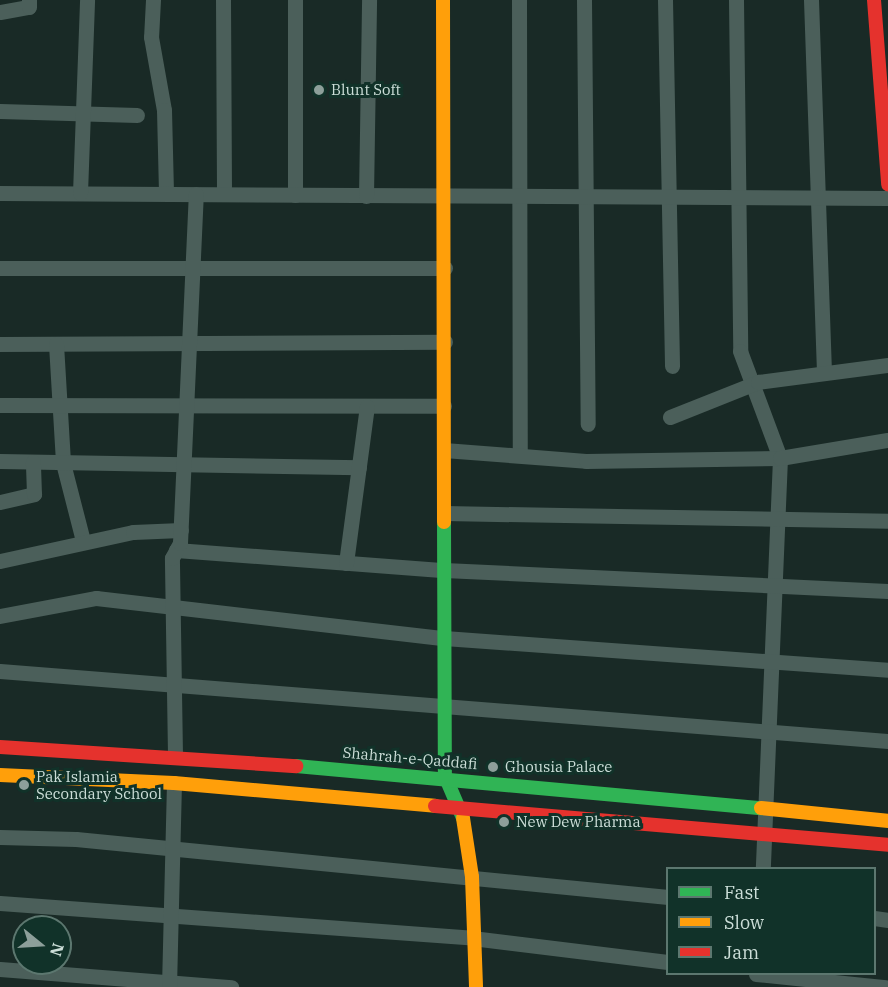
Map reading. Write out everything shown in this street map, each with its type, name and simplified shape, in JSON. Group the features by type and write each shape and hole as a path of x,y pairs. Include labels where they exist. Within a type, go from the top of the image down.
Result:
{"main road":[{"path":"443,0 445,776 462,808 472,876 472,938 476,987"},
{"path":"874,0 888,184"},
{"name":"Shahrah-e-Qaddafi","path":"0,747 175,755 445,776 888,821"},
{"path":"0,775 174,783 888,845"}],"street":[{"path":"0,12 29,7 28,0"},
{"path":"81,193 87,0"},
{"path":"153,0 151,37 164,110 166,193"},
{"path":"223,0 224,194"},
{"path":"295,0 295,195"},
{"path":"366,196 369,0"},
{"path":"519,0 520,454"},
{"path":"584,0 588,424"},
{"path":"665,0 672,366"},
{"path":"736,0 740,351 750,385 780,458 763,867"},
{"path":"811,0 824,373"},
{"path":"0,111 137,115"},
{"path":"0,193 519,198 888,198"},
{"path":"175,755 173,607 176,550 181,530 196,194"},
{"path":"0,268 193,265 242,270 445,268"},
{"path":"0,344 445,342"},
{"path":"56,344 63,463 84,541"},
{"path":"670,417 750,385 888,365"},
{"path":"0,405 444,406"},
{"path":"346,563 367,406"},
{"path":"444,450 520,454 586,461 780,458 888,440"},
{"path":"0,461 359,467"},
{"path":"0,502 34,494 33,462"},
{"path":"444,513 888,521"},
{"path":"0,561 84,541 181,530"},
{"path":"176,550 444,570 888,591"},
{"path":"0,616 96,598 444,638 888,670"},
{"path":"0,671 444,704 888,741"},
{"path":"169,983 174,783"},
{"path":"0,837 173,848 666,897"},
{"path":"0,903 170,913 472,938 666,962"},
{"path":"0,969 231,987"},
{"path":"769,975 885,987"}],"traffic: fast":[{"path":"444,522 445,776 463,818"},
{"path":"296,766 761,808"}],"traffic: slow":[{"path":"443,0 444,522"},
{"path":"0,775 174,783 435,806"},
{"path":"761,808 888,821"},
{"path":"463,818 472,877 476,987"}],"traffic: jam":[{"path":"874,0 888,184"},
{"path":"0,747 296,766"},
{"path":"435,806 888,845"}],"place":[{"name":"Blunt Soft","path":"319,90"},
{"name":"Ghousia Palace","path":"493,767"},
{"name":"Pak Islamia Secondary School","path":"24,785"},
{"name":"New Dew Pharma","path":"504,822"}]}
